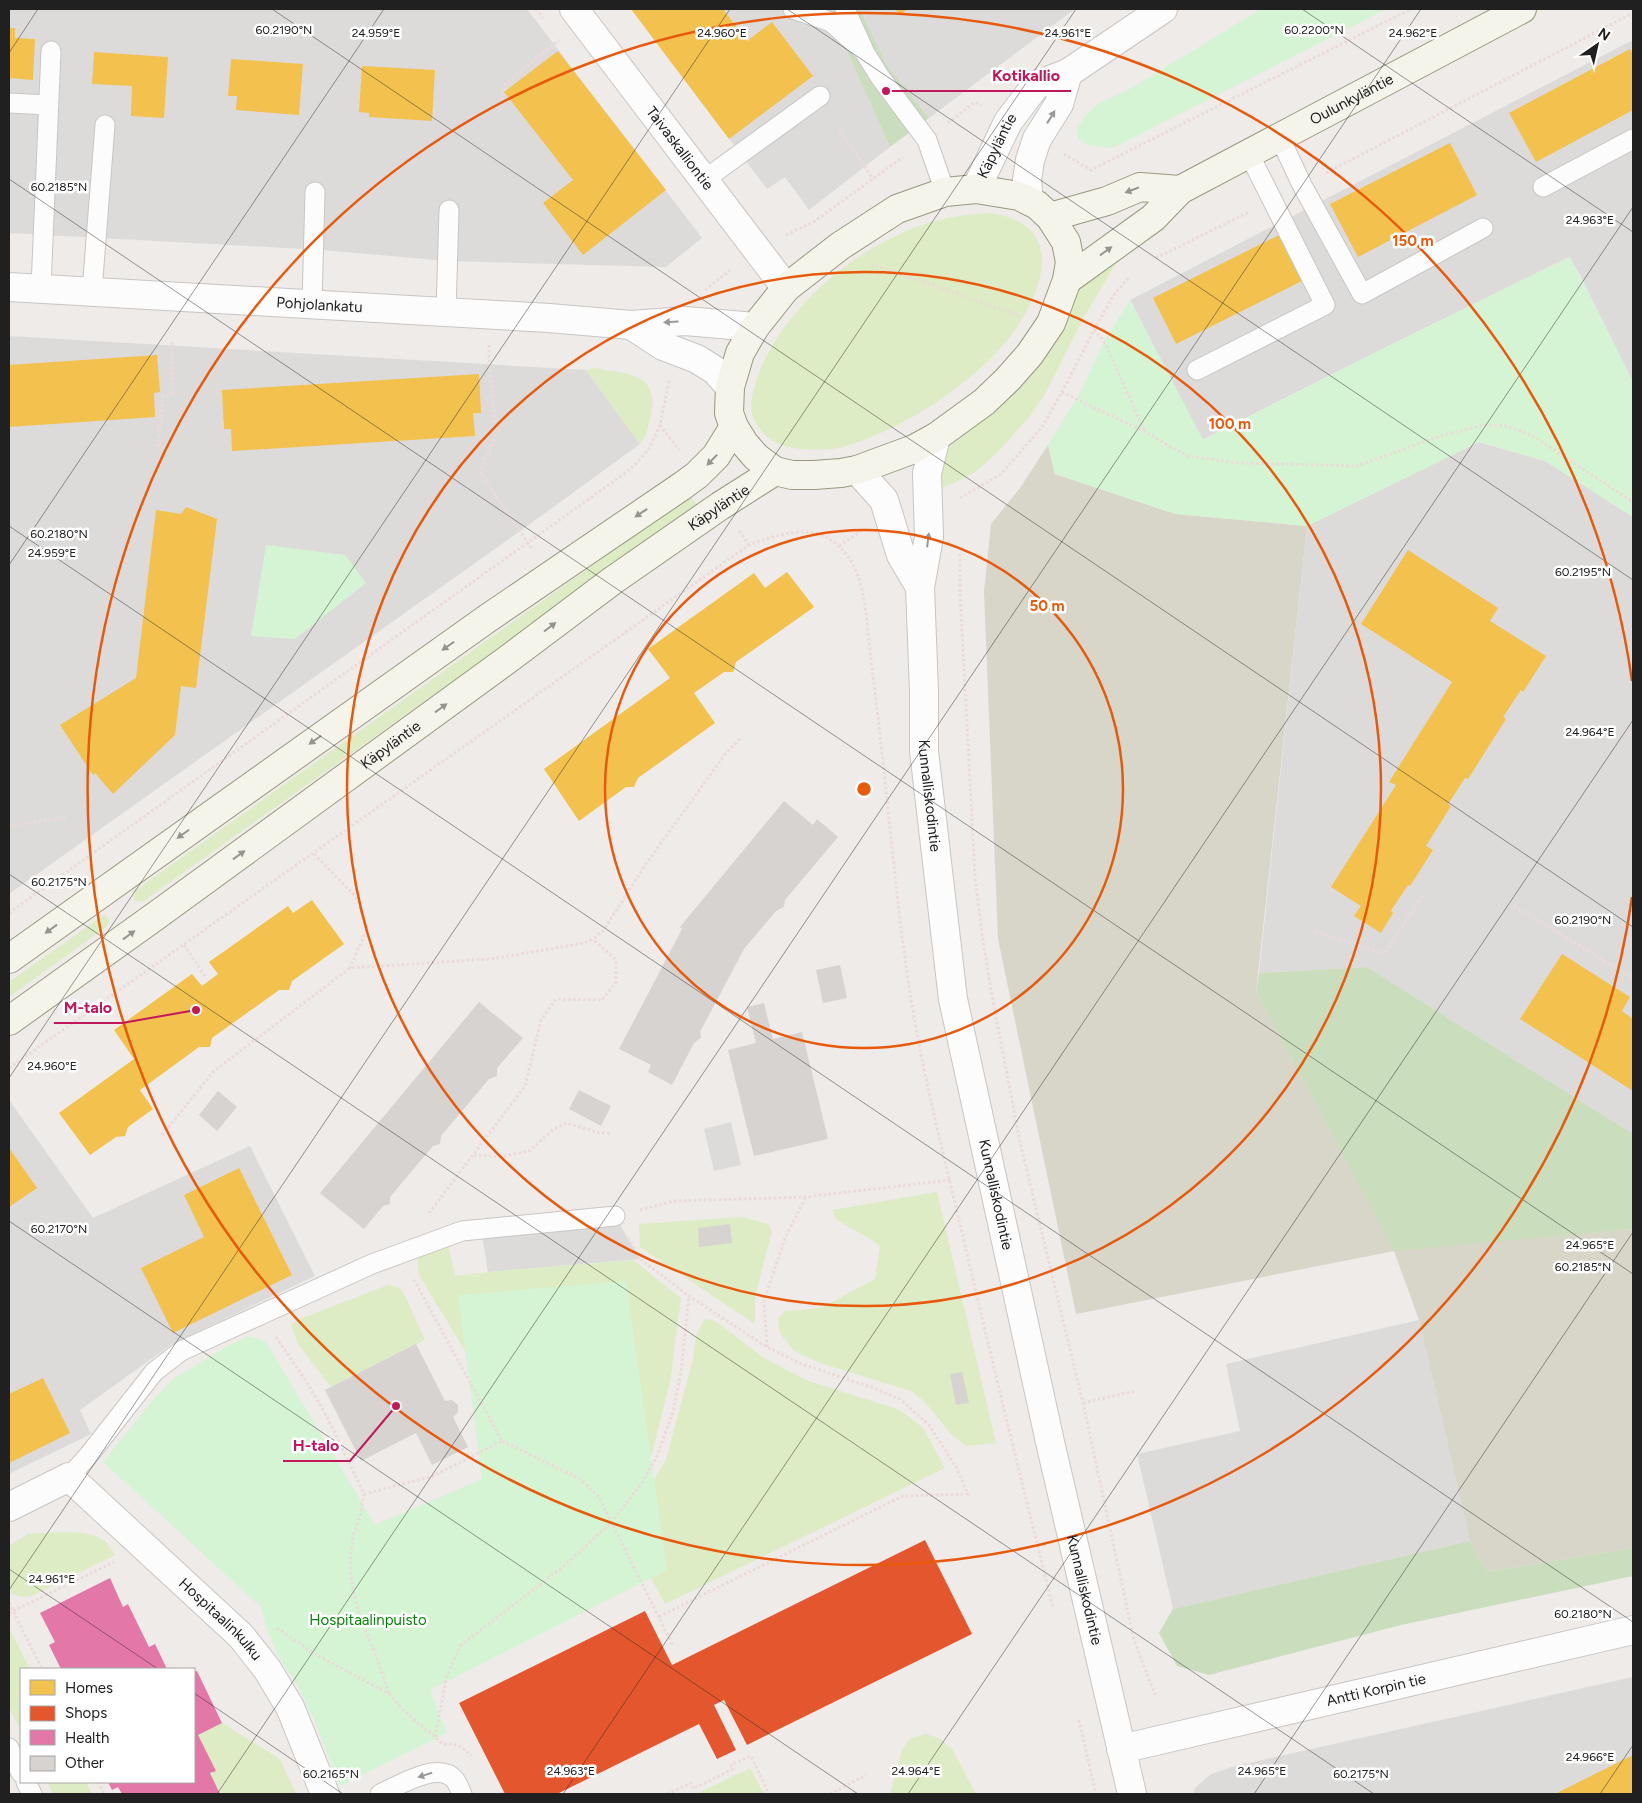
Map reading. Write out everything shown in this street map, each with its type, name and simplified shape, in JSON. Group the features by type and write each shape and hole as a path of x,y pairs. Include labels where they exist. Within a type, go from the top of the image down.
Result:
{"main road":[{"name":"Oulunkyläntie","path":"1067,280 1153,218 1180,190 1522,9"},
{"path":"1040,209 1108,201 1140,187 1180,190"},
{"path":"976,189 1019,196 1040,209 1066,242 1070,262 1067,280 1051,323 1030,354 984,402 936,437 914,449 857,470 814,475 792,475 775,471 756,457 744,444 734,427 730,413 730,387 740,353 754,327 786,288 840,246 897,210 945,192 976,189"},
{"path":"9,959 549,575 697,475 716,456 734,427"},
{"name":"Käpyläntie","path":"9,1021 463,692 612,581 704,517 775,471"}],"street":[{"name":"Taivaskalliontie","path":"574,9 786,288"},
{"name":"Käpyläntie","path":"976,189 999,138 1023,100 1036,86 1068,73 1163,9"},
{"name":"Käpyläntie","path":"1040,209 1027,180 1030,160 1037,139 1059,104 1068,73"},
{"name":"Pohjolankatu","path":"9,287 490,314 631,325 685,321 754,327"},
{"name":"Pohjolankatu","path":"631,325 663,346 697,359 716,371 730,387"},
{"name":"Kunnalliskodintie","path":"936,437 927,473 929,537 920,588 924,751 952,1000 1050,1442 1132,1794"},
{"name":"Kunnalliskodintie","path":"857,470 884,500 901,555 920,588"},
{"path":"9,1507 69,1477"},
{"name":"Hospitaalinkulku","path":"69,1477 241,1636 267,1669 290,1707 325,1794"},
{"name":"Antti Korpin tie","path":"1121,1750 1633,1630"}],"lane":[{"path":"793,9 831,22 865,53"},
{"path":"846,9 865,53 880,77 927,140 945,192"},
{"path":"40,288 50,51"},
{"path":"704,180 820,96"},
{"path":"9,103 48,105"},
{"path":"92,291 105,125"},
{"path":"1280,138 1302,185 1362,294 1483,228"},
{"path":"1543,187 1633,139"},
{"path":"1197,370 1325,305 1249,154"},
{"path":"312,304 316,192"},
{"path":"446,312 449,210"},
{"path":"69,1477 88,1456 154,1372 181,1351 400,1252 462,1231 615,1216"},
{"path":"9,1748 20,1771"},
{"path":"380,1794 429,1772 444,1773 455,1780 462,1794"}],"path":[{"path":"1302,185 1633,13"},
{"path":"501,110 501,99 506,83 559,40"},
{"path":"838,129 873,179"},
{"path":"1155,258 1272,200"},
{"path":"867,263 1023,317"},
{"path":"960,508 959,498 1000,475 1042,426 1113,296 1134,272"},
{"path":"490,314 489,358 496,435 480,472 549,575"},
{"path":"1094,330 1104,341 1145,432"},
{"path":"158,447 163,396 172,394 172,340"},
{"path":"1062,392 1145,432 1187,456 1239,463 1356,466 1447,434 1484,425 1507,426 1531,435 1633,502"},
{"path":"9,913 628,471 645,455 653,443 660,425"},
{"path":"9,1068 750,545 778,534 793,531 817,533 839,546 857,532 890,520"},
{"path":"960,545 960,592 974,848 982,934 992,996 1020,1142 1083,1403 1134,1640 1156,1697"},
{"path":"1625,730 1633,735"},
{"path":"350,968 490,959 550,950 593,939 603,931 646,864 726,753 740,739"},
{"path":"9,826 67,817"},
{"path":"162,1135 214,1071 350,968 367,929 356,898 314,854"},
{"path":"1315,931 1384,954 1423,894"},
{"path":"1514,906 1633,978"},
{"path":"593,939 616,960 616,982 602,1000 556,999 541,1020 525,1086 400,1252 502,1441 580,1478 599,1497 673,1646"},
{"path":"184,945 205,976"},
{"path":"474,1154 502,1157 529,1152 554,1129 567,1122 599,1133 612,1133"},
{"path":"658,1617 903,1496 968,1494 956,1467 929,1425 900,1399 871,1387 799,1363 767,1347 689,1296 640,1259 615,1216 674,1201 806,1197 950,1180"},
{"path":"767,1347 764,1300 786,1236 806,1197"},
{"path":"435,1737 446,1675 461,1645 552,1576 611,1523 642,1483 657,1456 670,1421 681,1372 689,1296"},
{"path":"261,1314 323,1410 364,1494 352,1544 350,1560 352,1584 359,1614 389,1694 404,1712 443,1744 454,1744 462,1747 469,1752 472,1759"},
{"path":"1083,1403 1135,1391"},
{"path":"364,1494 433,1476 502,1441"},
{"path":"11,1612 118,1561"},
{"path":"9,1603 11,1612 41,1668"},
{"path":"270,1623 316,1654 389,1694"},
{"path":"667,1794 691,1783 693,1788 733,1769 731,1765 751,1756 769,1794"},
{"path":"1088,1757 1096,1794"},
{"path":"830,1794 866,1774"}],"shaded area":[{"path":"9,9 527,9 702,238 666,267 447,261 322,250 9,233"},
{"path":"631,9 828,9 890,147 809,210 785,177 767,189"},
{"path":"860,9 1075,9 929,118 886,64"},
{"path":"1633,40 1633,382 1580,275 1569,257 1202,440 1130,300"},
{"path":"820,96 842,126 767,180 746,150"},
{"path":"9,336 586,370 640,444 9,894"},
{"path":"1479,442 1545,461 1633,517 1633,1134 1367,967 1259,973 1307,526"},
{"path":"1048,445 1055,474 1175,514 1307,526 1256,992 1394,1250 1633,1229 1633,1548 1487,1572 1470,1541 1419,1320 1394,1251 1076,1314 998,939 984,592 991,524 1020,488"},
{"path":"1563,476 1633,520 1633,567 1591,635 1497,573"},
{"path":"1633,649 1633,788 1533,950 1471,912"},
{"path":"1569,660 1594,677 1447,910 1423,894"},
{"path":"9,1100 93,1218 250,1146 315,1276 172,1344 80,1410 91,1434 9,1474"},
{"path":"731,1122 741,1165 714,1171 704,1129"},
{"path":"615,1216 640,1259 488,1272 481,1229"},
{"path":"1419,1320 1470,1541 1173,1609 1137,1454 1240,1431 1226,1364"},
{"path":"1633,1677 1633,1794 1193,1794 1195,1788 1211,1774 1235,1766"},
{"path":"1633,1682 1633,1721 1475,1761 1482,1794 1200,1794 1211,1782 1229,1772"}],"green space":[{"path":"828,9 860,9 886,64 929,118 890,147"},
{"path":"1261,9 1386,9 1113,148 1087,145 1078,138 1077,128 1086,115 1099,103 1130,89"},
{"path":"990,213 1014,220 1030,230 1039,244 1042,261 1040,279 1024,316 1008,340 987,362 928,408 898,425 850,445 812,450 778,444 765,435 755,421 751,406 756,382 763,364 772,346 796,312 826,282 857,258 905,232 953,217"},
{"path":"1570,257 1633,382 1633,517 1545,461 1479,442 1307,526 1176,514 1055,474 1048,445 1081,391 1104,341 1130,300 1203,440 1378,351"},
{"path":"1119,258 1084,317 1044,396 1031,415 996,454 975,472 937,490 941,459 948,448 1008,399 1043,360 1064,325 1083,282"},
{"path":"594,368 628,374 645,383 650,390 652,401 651,415 646,434 640,444 586,370"},
{"path":"690,496 698,507 145,900 142,902 134,900 133,895 136,890"},
{"path":"266,545 345,555 366,583 295,639 251,636"},
{"path":"104,915 109,921 106,927 9,997 9,982"},
{"path":"1367,967 1633,1134 1633,1229 1394,1251 1256,992 1259,973"},
{"path":"937,1192 996,1443 966,1446 951,1434 925,1402 911,1391 820,1363 794,1351 780,1333 778,1318 785,1311 823,1307 875,1279 880,1246 837,1220 832,1210"},
{"path":"742,1217 768,1224 772,1231 755,1297 755,1324 640,1247 639,1224"},
{"path":"448,1244 455,1276 633,1260 681,1298 670,1382 651,1457 502,1411 419,1275 417,1254"},
{"name":"Hospitaalinpuisto","path":"626,1281 667,1570 430,1690 447,1733 340,1786 313,1717 297,1685 276,1652 261,1607 103,1462 153,1400 172,1380 227,1346 250,1336 266,1342 375,1525 482,1479 458,1295"},
{"path":"388,1285 397,1287 403,1292 425,1340 331,1387 298,1344 291,1325 295,1321"},
{"path":"705,1319 715,1321 764,1358 806,1380 900,1410 923,1428 945,1468 665,1604 622,1523 645,1494 666,1460 693,1359 697,1332"},
{"path":"73,1532 89,1534 105,1541 115,1555 32,1596 22,1597 12,1594 9,1588 9,1546 28,1534"},
{"path":"1470,1541 1487,1572 1633,1548 1633,1576 1401,1625 1209,1675 1177,1666 1159,1633 1173,1609"},
{"path":"9,1628 29,1668 20,1668 20,1726 9,1707"},
{"path":"222,1723 280,1759 296,1794 220,1794 210,1773 215,1771 198,1735"},
{"path":"925,1734 939,1738 952,1749 976,1794 891,1794 902,1750 910,1739"},
{"path":"750,1768 764,1794 696,1794"},
{"path":"48,1783 86,1783 92,1794 53,1794"}],"building: Homes":[{"path":"631,9 723,9 747,41 772,22 813,76 729,139"},
{"path":"895,9 908,9 900,15"},
{"path":"9,28 15,28 15,38 35,39 33,80 9,78"},
{"path":"1630,49 1633,54 1633,110 1536,162 1509,113"},
{"path":"558,51 666,190 583,255 543,203 573,180 504,92"},
{"path":"94,52 168,57 164,118 131,116 132,86 92,84"},
{"path":"231,59 303,64 299,115 236,110 237,96 228,96"},
{"path":"362,66 435,70 432,121 369,117 369,113 359,112"},
{"path":"1450,143 1477,195 1358,257 1330,204"},
{"path":"1279,235 1302,281 1176,344 1153,298"},
{"path":"157,355 160,392 154,393 155,417 9,427 9,365"},
{"path":"479,374 481,413 473,413 475,436 232,451 231,429 224,429 222,390"},
{"path":"186,507 217,519 196,688 181,686 175,735 113,794 95,773 93,775 60,725 136,678 156,510 181,514"},
{"path":"1408,550 1498,608 1490,621 1546,656 1523,692 1521,690 1503,717 1506,719 1468,779 1465,778 1448,804 1451,806 1426,846 1433,850 1410,886 1408,885 1394,906 1391,911 1393,913 1381,933 1354,916 1361,906 1331,887 1396,785 1389,782 1452,682 1361,624"},
{"path":"787,572 814,607 736,662 733,672 724,672 694,693 715,723 638,778 634,787 626,787 579,821 544,769 670,678 648,649 754,573 765,588"},
{"path":"312,900 344,944 292,981 289,990 279,990 212,1038 210,1047 199,1047 140,1090 153,1109 128,1127 125,1136 116,1137 90,1155 59,1113 134,1059 114,1030 192,974 202,986 218,974 209,962 288,906 293,913"},
{"path":"1562,954 1630,997 1622,1011 1633,1019 1633,1091 1520,1019"},
{"path":"9,1148 37,1188 9,1207"},
{"path":"239,1168 292,1275 173,1333 141,1268 204,1237 184,1195"},
{"path":"43,1378 70,1433 9,1463 9,1394"},
{"path":"1633,1755 1633,1794 1555,1794"}],"building: Shops":[{"path":"925,1540 972,1634 747,1745 724,1700 714,1705 736,1750 717,1759 699,1724 557,1794 505,1794 459,1703 645,1611 672,1665"}],"building: Health":[{"path":"110,1578 123,1607 128,1604 149,1647 155,1644 167,1668 60,1668 49,1645 55,1642 40,1613"},
{"path":"197,1671 222,1723 198,1735 216,1771 210,1773 220,1794 122,1794 118,1787 112,1790 108,1783 195,1783 195,1672"}],"building: Other":[{"path":"784,801 813,825 817,819 838,837 785,900 784,907 776,911 744,949 700,1032 701,1038 694,1043 672,1085 648,1072 651,1065 619,1049 682,929 680,927"},
{"path":"840,965 847,998 823,1003 816,970"},
{"path":"479,1002 523,1038 497,1068 497,1076 489,1079 441,1136 440,1144 433,1146 390,1197 390,1204 383,1206 364,1229 320,1193"},
{"path":"764,1003 773,1039 802,1032 828,1139 754,1156 728,1050 756,1043 747,1007"},
{"path":"579,1090 611,1106 601,1126 569,1109"},
{"path":"218,1091 237,1107 217,1131 199,1115"},
{"path":"730,1224 732,1243 699,1247 698,1228"},
{"path":"416,1344 445,1401 452,1400 458,1405 458,1412 453,1417 468,1447 432,1465 416,1433 361,1461 325,1390"},
{"path":"962,1372 969,1403 956,1405 950,1374"}],"place":[{"name":"Kotikallio","path":"886,91"},
{"name":"M-talo","path":"196,1010"},
{"name":"H-talo","path":"396,1406"}]}
